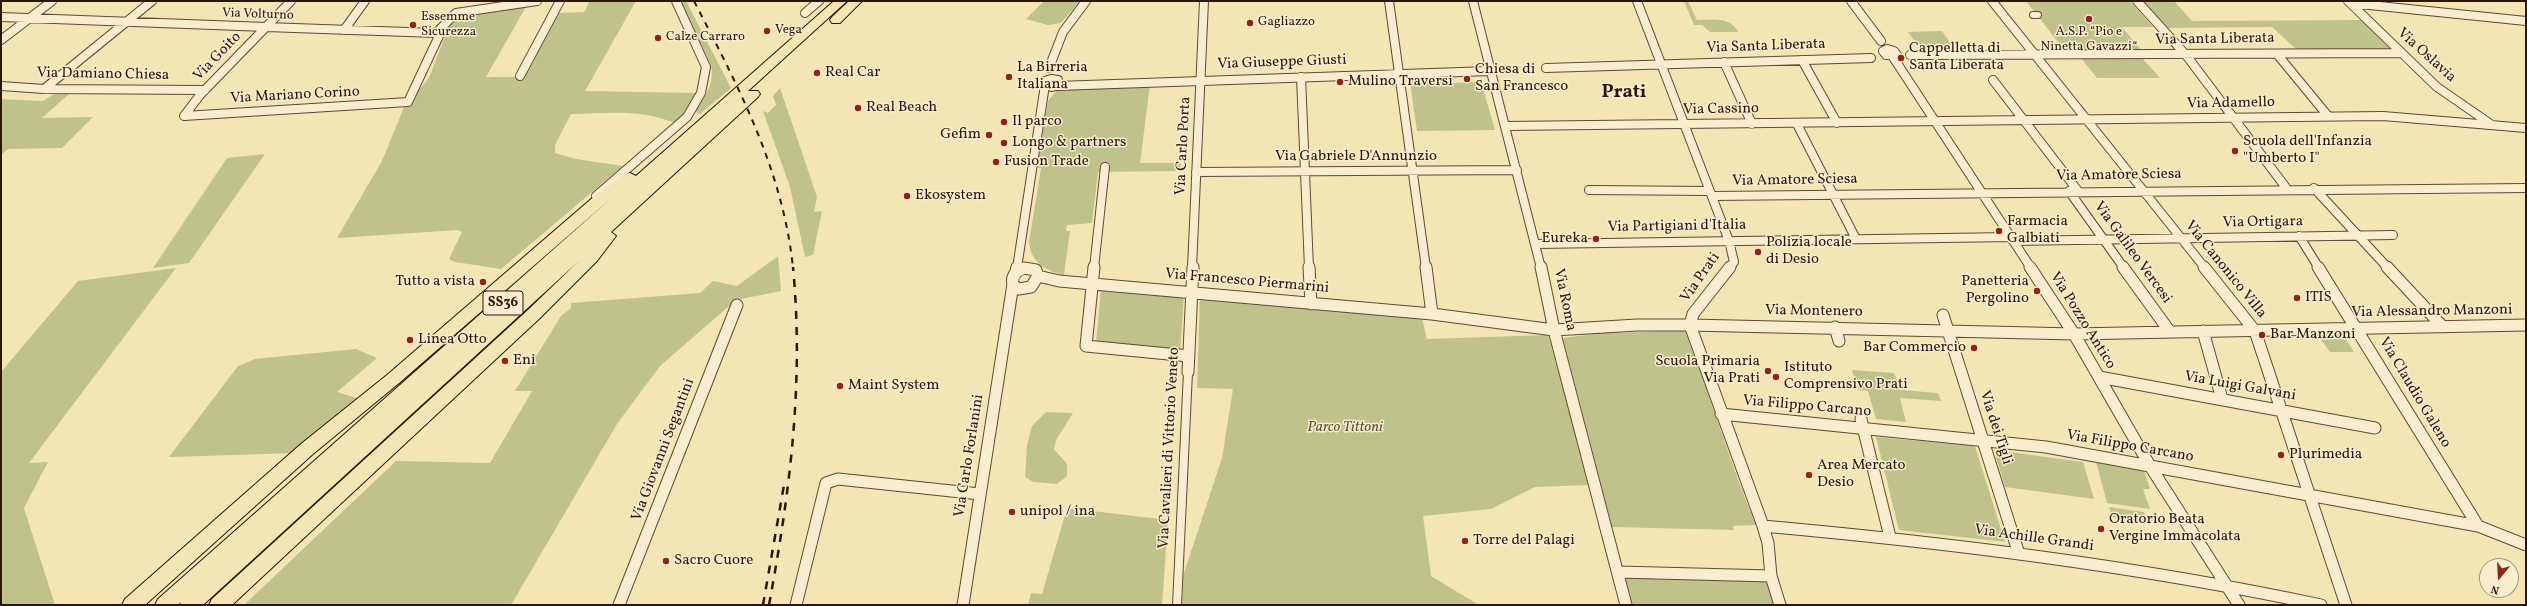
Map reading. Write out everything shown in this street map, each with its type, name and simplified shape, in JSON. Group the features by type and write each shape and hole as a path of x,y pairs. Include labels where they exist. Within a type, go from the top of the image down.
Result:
{"highway":[{"name":"SS36","path":"165,605 841,1"},
{"name":"SS36","path":"190,605 856,1"},
{"path":"132,605 307,449 393,379 599,197 644,168 671,153"},
{"path":"219,605 574,275 592,257 635,202"}],"street":[{"path":"1,40 52,1"},
{"path":"44,90 152,1"},
{"name":"Via Goito","path":"184,116 205,90 291,1"},
{"path":"344,30 365,1"},
{"path":"490,9 495,1"},
{"path":"436,33 441,30 451,15 537,1"},
{"path":"520,76 560,1"},
{"path":"599,197 688,117 702,88 707,75 706,67 676,1"},
{"path":"806,13 819,1"},
{"path":"1016,271 1029,267 1036,270 1033,283 1019,289 1012,284 1012,279 1016,271 1020,248 1044,99 1045,83 1056,43 1063,29 1086,1"},
{"name":"Via Carlo Porta","path":"1192,292 1204,1"},
{"path":"1388,1 1432,314"},
{"name":"Via Roma","path":"1473,1 1536,244 1554,330 1619,572 1626,605"},
{"name":"Via Prati","path":"1636,1 1729,241 1734,262 1693,314 1690,325 1763,526 1768,543 1771,576 1780,605"},
{"name":"Via Pozzo Antico","path":"1851,1 1891,53 1984,192 2012,239 2074,334 2150,466 2239,605"},
{"name":"Via Canonico Villa","path":"1992,1 2255,330 2312,497 2346,605"},
{"path":"2137,1 2186,55 2287,188"},
{"path":"2349,2 2526,21"},
{"name":"Via Oslavia","path":"2349,2 2437,87 2492,125"},
{"name":"Via Volturno","path":"1,17 436,33"},
{"name":"Via Mariano Corino","path":"184,116 393,105 408,102 413,95 439,36 436,33"},
{"name":"Via Santa Liberata","path":"1546,68 1871,58 1891,53 1910,55 2401,53"},
{"path":"2277,54 2328,116"},
{"path":"1802,60 1837,123"},
{"path":"1724,62 1752,124"},
{"path":"1044,99 1056,83 1049,68"},
{"name":"Via Giuseppe Giusti","path":"1045,83 1075,84 1490,71"},
{"path":"1301,77 1311,304"},
{"name":"Via Galileo Vercesi","path":"1993,80 2074,191 2104,239 2170,332"},
{"name":"Via Damiano Chiesa","path":"1,86 44,90 205,90"},
{"name":"Via Adamello","path":"1937,121 2383,116 2526,128"},
{"name":"Via Cassino","path":"1505,126 1798,124 1937,121"},
{"path":"1798,124 1856,239"},
{"path":"1105,167 1086,346 1189,356"},
{"name":"Via Gabriele D'Annunzio","path":"1196,172 1517,170"},
{"name":"Via Amatore Sciesa","path":"1589,190 1711,194 1833,195 2287,188 2526,188"},
{"path":"2314,188 2443,327"},
{"name":"Via Ortigara","path":"2012,239 2393,235"},
{"name":"Via Claudio Galeno","path":"2299,236 2478,526"},
{"name":"Via Partigiani d'Italia","path":"1536,244 1856,239 2012,239"},
{"path":"1020,248 1029,267"},
{"name":"Via Francesco Piermarini","path":"1033,283 1059,281 1192,292 1432,314 1554,330"},
{"name":"Via Carlo Forlanini","path":"1009,312 1033,283"},
{"name":"Via Carlo Forlanini","path":"963,605 1009,312 1012,284"},
{"name":"Via Cavalieri di Vittorio Veneto","path":"1177,605 1192,292"},
{"name":"Via Giovanni Segantini","path":"619,605 737,305"},
{"name":"Via dei Tigli","path":"1943,314 2018,551"},
{"name":"Via Montenero","path":"1554,330 1637,325 1690,325 1834,327 2074,334"},
{"name":"Via Alessandro Manzoni","path":"2074,334 2526,326"},
{"path":"1834,327 1839,341"},
{"path":"2203,331 2222,399"},
{"name":"Via Luigi Galvani","path":"2099,377 2375,428"},
{"name":"Via Filippo Carcano","path":"1722,414 1862,423 2046,447 2312,497 2478,526 2526,545"},
{"path":"1862,423 1890,537"},
{"path":"796,605 826,483 838,479 980,494"},
{"name":"Via Achille Grandi","path":"1763,526 1890,537 2018,551 2226,584 2321,605"},
{"path":"1619,572 1771,576"}],"green space":[{"path":"590,1 636,1 585,91 697,93 683,116 675,123 636,114 571,114 555,145 555,153 576,159 623,166 501,269 455,262 449,259 462,232 458,230 337,238 382,161 404,107 429,78 453,15 527,5 486,77 523,77 559,13 584,12"},
{"path":"681,1 686,1 731,88 700,114 695,112 706,96 712,78 711,65"},
{"path":"1044,1 1080,1 1061,23 1048,25 1026,19"},
{"path":"1684,1 1688,1 1697,20 1725,21 1735,27 1738,32 1710,32 1702,25 1694,25"},
{"path":"2026,1 2130,1 2153,27 2122,27 2142,51 2065,51"},
{"path":"2142,1 2174,1 2192,21 2362,20 2391,47 2387,50 2297,50 2272,27 2166,28"},
{"path":"1942,31 1953,47 1918,46 1908,32"},
{"path":"2081,58 2142,58 2160,78 2097,78"},
{"path":"1446,75 1447,83 1481,82 1495,130 1417,131 1409,76"},
{"path":"1150,85 1140,163 1181,163 1180,171 1098,172 1092,223 1067,225 1066,231 1070,231 1064,275 1045,268 1036,260 1030,249 1029,242 1041,168 1037,168 1048,101 1058,89"},
{"path":"780,88 817,197 814,212 822,211 813,255 805,257 790,187 763,111 768,113 776,105 773,96"},
{"path":"70,93 42,118 93,117 62,148 8,149 1,155 1,99 43,101 54,94"},
{"path":"265,154 189,263 153,268 227,158"},
{"path":"778,256 781,291 736,300 660,366 617,424 511,605 244,605 396,461 490,463 532,391 515,391 561,316 571,308 571,303 700,293 713,281 737,286"},
{"path":"176,268 29,463 48,462 24,508 55,605 1,605 1,372 78,281"},
{"path":"1101,290 1184,294 1180,353 1096,343"},
{"name":"Parco Tittoni","path":"1200,296 1422,318 1427,339 1548,335 1590,485 1535,487 1491,509 1423,516 1431,576 1479,605 1182,605 1183,576 1222,458 1233,389 1197,388"},
{"path":"1685,331 1737,477 1756,525 1733,526 1734,530 1612,527 1563,338 1601,333"},
{"path":"2316,333 2342,333 2354,352 2330,352"},
{"path":"356,349 377,358 337,392 360,399 297,453 169,457 238,366 255,359"},
{"path":"1852,370 1894,373 1900,390 1938,393 1941,401 1900,398 1906,422 1876,419 1868,391 1858,390"},
{"path":"1046,412 1073,413 1056,440 1054,449 1067,464 1067,476 1057,484 1033,482 1025,477 1027,445 1032,426"},
{"path":"1876,437 1975,446 2005,542 1899,530"},
{"path":"1994,450 2083,462 2094,499 2005,487"},
{"path":"2096,462 2144,470 2150,489 2143,489 2150,509 2107,503"},
{"path":"2109,507 2144,512 2147,522 2112,517"},
{"path":"1067,508 1168,520 1162,605 1028,605 1031,593 1042,594"},
{"path":"1619,572 1771,576 1780,605 1627,605"}],"railway":[{"path":"694,1 742,97 769,163 780,197 788,232 793,268"},
{"path":"769,605 777,563 789,479 796,395 796,310 793,267"},
{"path":"763,605 784,485"}],"place":[{"name":"A.S.P. “Pio e Ninetta Gavazzi“","path":"2089,19"},
{"name":"Gagliazzo","path":"1250,23"},
{"name":"Essemme Sicurezza","path":"413,25"},
{"name":"Vega","path":"767,31"},
{"name":"Calze Carraro","path":"658,38"},
{"name":"Cappelletta di Santa Liberata","path":"1901,58"},
{"name":"Real Car","path":"817,73"},
{"name":"La Birreria Italiana","path":"1009,77"},
{"name":"Chiesa di San Francesco","path":"1467,79"},
{"name":"Mulino Traversi","path":"1340,82"},
{"name":"Real Beach","path":"858,108"},
{"name":"Il parco","path":"1004,122"},
{"name":"Gefim","path":"989,135"},
{"name":"Longo & partners","path":"1004,143"},
{"name":"Scuola dell'Infanzia \"Umberto I\"","path":"2235,151"},
{"name":"Fusion Trade","path":"996,162"},
{"name":"Ekosystem","path":"907,196"},
{"name":"Farmacia Galbiati","path":"1999,231"},
{"name":"Eureka","path":"1596,239"},
{"name":"Polizia locale di Desio","path":"1758,252"},
{"name":"Tutto a vista","path":"483,282"},
{"name":"Panetteria Pergolino","path":"2037,291"},
{"name":"ITIS","path":"2297,298"},
{"name":"Bar Manzoni","path":"2262,335"},
{"name":"Linea Otto","path":"410,340"},
{"name":"Bar Commercio","path":"1974,348"},
{"name":"Eni","path":"505,361"},
{"name":"Scuola Primaria Via Prati","path":"1768,371"},
{"name":"Istituto Comprensivo Prati","path":"1776,377"},
{"name":"Maint System","path":"840,386"},
{"name":"Plurimedia","path":"2281,455"},
{"name":"Area Mercato Desio","path":"1809,475"},
{"name":"unipol / ina","path":"1012,512"},
{"name":"Oratorio Beata Vergine Immacolata","path":"2101,529"},
{"name":"Torre del Palagi","path":"1465,541"},
{"name":"Sacro Cuore","path":"666,561"}],"district":[{"name":"Prati","path":"1624,94"}]}
